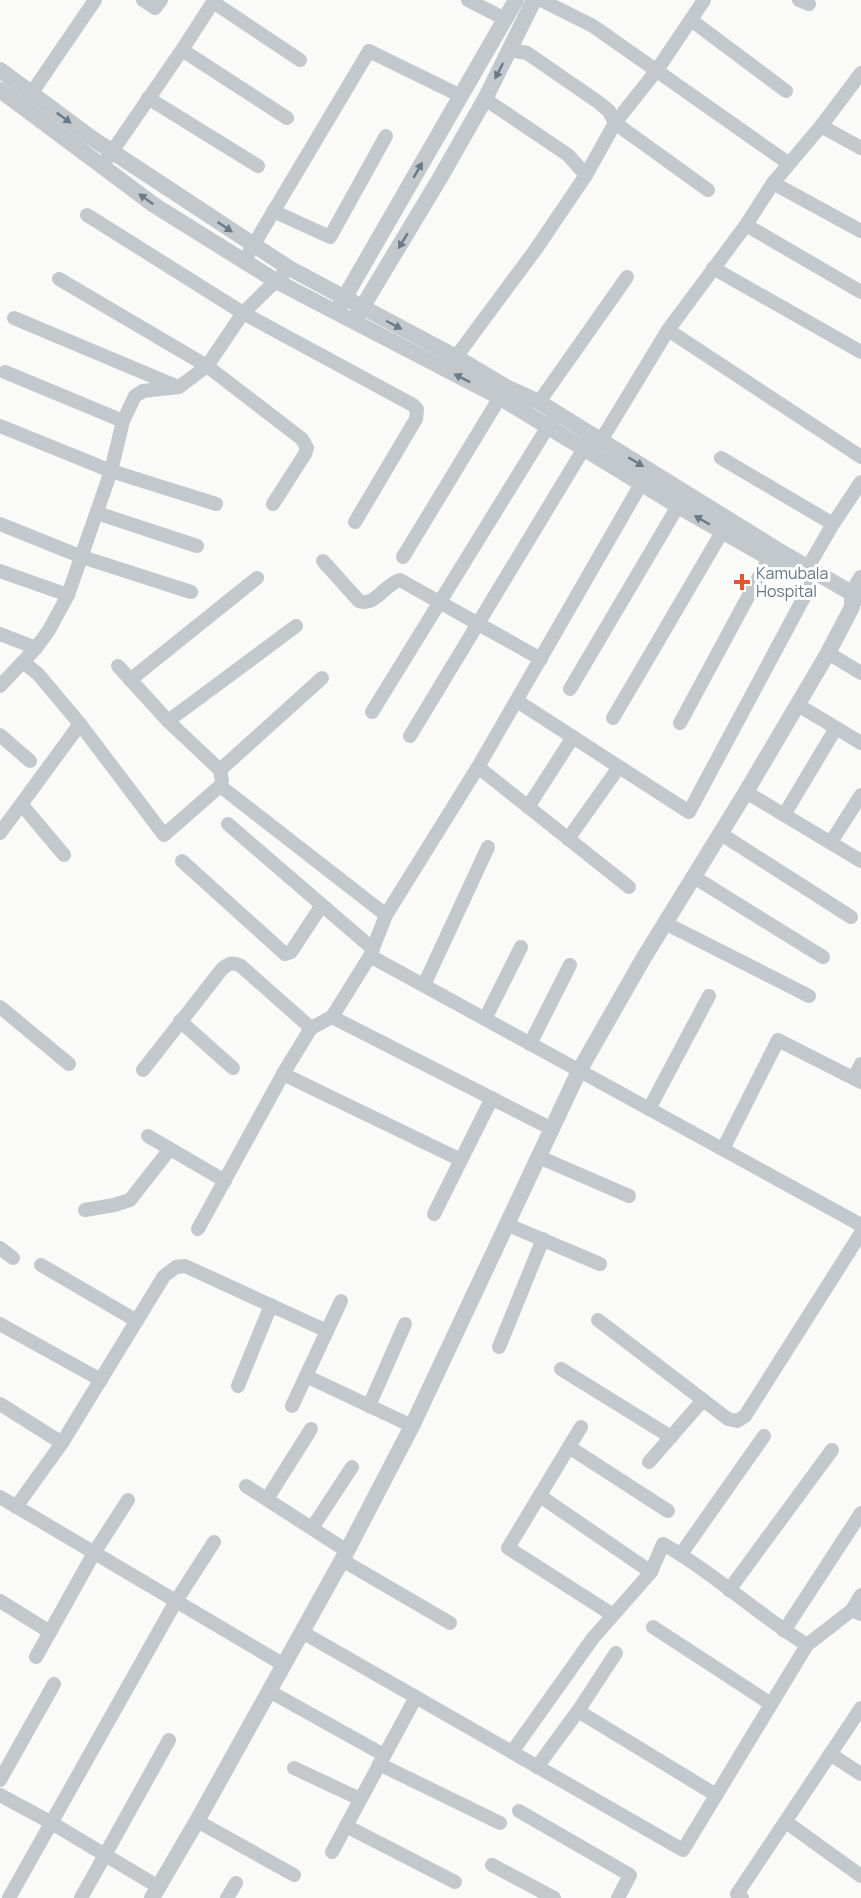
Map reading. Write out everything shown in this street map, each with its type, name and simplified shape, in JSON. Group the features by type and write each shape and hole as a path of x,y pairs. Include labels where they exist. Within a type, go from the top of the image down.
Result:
{"street":[{"path":"31,94 95,0"},
{"path":"143,0 155,8 161,0"},
{"path":"468,0 505,19"},
{"path":"340,305 516,0"},
{"path":"358,315 485,99 534,0"},
{"path":"541,0 593,26 788,163"},
{"path":"456,357 536,249 586,175 615,123 657,70 704,0"},
{"path":"102,166 147,98 183,50 213,2 300,60"},
{"path":"691,20 786,91"},
{"path":"183,50 287,118"},
{"path":"510,50 526,53 543,63 609,111 615,123 708,190"},
{"path":"244,261 369,51 461,96"},
{"path":"0,70 111,152 289,268 340,305 552,420 812,574 856,603"},
{"path":"410,736 478,624 668,330 746,225 788,163 821,126 861,73"},
{"path":"1,93 165,212 276,280 340,305"},
{"path":"147,98 258,166"},
{"path":"485,99 568,155 586,175"},
{"path":"821,126 861,148"},
{"path":"273,211 330,237 386,136"},
{"path":"773,183 861,231"},
{"path":"87,215 243,313 417,409 416,419 355,522"},
{"path":"746,225 861,292"},
{"path":"0,686 36,648 49,630 68,595 111,471 123,421 135,396 143,391 179,387 207,366 243,313 289,268"},
{"path":"713,268 861,352"},
{"path":"539,402 627,277"},
{"path":"59,279 207,366 302,439 307,448 305,454 273,504"},
{"path":"358,315 456,357 503,392 539,402 552,420"},
{"path":"14,318 179,387"},
{"path":"668,330 861,457"},
{"path":"5,372 123,421"},
{"path":"404,557 503,392"},
{"path":"372,712 552,420"},
{"path":"0,426 111,471 216,504"},
{"path":"592,445 641,484 722,532 769,558 812,574"},
{"path":"721,458 833,524"},
{"path":"517,701 689,812 812,574 833,524 861,482"},
{"path":"198,1229 283,1074 311,1028 332,1017 372,953 386,915 478,768 641,484"},
{"path":"570,689 678,506"},
{"path":"97,513 197,546"},
{"path":"0,524 82,557 191,592"},
{"path":"612,718 722,532"},
{"path":"680,723 769,558"},
{"path":"323,561 363,603 369,602 393,582 400,580 541,659"},
{"path":"0,571 68,595"},
{"path":"130,680 257,578"},
{"path":"0,1795 50,1822 104,1856 154,1892 197,1821 284,1665 412,1426 579,1071 665,923 747,792 828,653 856,603 861,578"},
{"path":"168,721 296,626"},
{"path":"0,634 36,648"},
{"path":"828,653 861,673"},
{"path":"22,662 38,674 80,724 164,835 220,786 222,781 220,770 168,721 118,666"},
{"path":"220,770 322,678"},
{"path":"798,705 861,743"},
{"path":"2,828 22,805 80,724"},
{"path":"784,815 836,728"},
{"path":"0,735 30,761"},
{"path":"528,807 573,737"},
{"path":"568,839 619,767"},
{"path":"478,768 629,887"},
{"path":"220,786 386,915"},
{"path":"747,792 861,861"},
{"path":"831,842 861,795"},
{"path":"22,805 63,855"},
{"path":"228,824 322,905 372,953 424,986 861,1225"},
{"path":"721,834 851,917"},
{"path":"424,986 488,847"},
{"path":"182,861 285,954 291,952 322,905"},
{"path":"694,877 823,957"},
{"path":"665,923 809,996"},
{"path":"485,1019 521,947"},
{"path":"142,1070 228,964 234,963 241,966 311,1028"},
{"path":"531,1044 570,965"},
{"path":"650,1109 709,996"},
{"path":"0,1008 69,1064"},
{"path":"332,1017 552,1129"},
{"path":"180,1021 233,1068"},
{"path":"723,1149 778,1040 857,1080 861,1064"},
{"path":"283,1074 461,1160"},
{"path":"434,1214 492,1098"},
{"path":"148,1136 225,1181"},
{"path":"85,1210 130,1200 170,1149"},
{"path":"539,1157 629,1196"},
{"path":"508,1225 600,1264"},
{"path":"598,1320 728,1419 737,1421 745,1416 861,1233"},
{"path":"499,1347 543,1239"},
{"path":"0,1248 13,1258"},
{"path":"41,1265 137,1321"},
{"path":"16,1507 62,1443 164,1276 176,1267 185,1266 327,1331"},
{"path":"292,1406 341,1301"},
{"path":"238,1386 271,1305"},
{"path":"0,1324 101,1380"},
{"path":"369,1406 405,1324"},
{"path":"561,1369 671,1437"},
{"path":"306,1376 412,1426"},
{"path":"649,1462 704,1400"},
{"path":"0,1404 62,1443"},
{"path":"581,1427 508,1548 613,1615"},
{"path":"267,1499 311,1429"},
{"path":"681,1554 764,1436"},
{"path":"569,1447 668,1511"},
{"path":"729,1590 832,1450"},
{"path":"312,1528 352,1467"},
{"path":"246,1486 312,1528 344,1555 450,1623"},
{"path":"540,1496 651,1572"},
{"path":"0,1497 284,1665"},
{"path":"36,1657 94,1553 128,1500"},
{"path":"784,1631 861,1513"},
{"path":"9,1898 176,1601 214,1542"},
{"path":"512,1752 593,1638 651,1572 663,1544 681,1554 784,1631 807,1645"},
{"path":"302,1632 683,1850 807,1645 857,1612 861,1595"},
{"path":"0,1601 50,1632"},
{"path":"653,1627 771,1704"},
{"path":"537,1767 578,1711 616,1653"},
{"path":"0,1780 54,1684"},
{"path":"269,1690 382,1760 500,1823"},
{"path":"332,1852 416,1696"},
{"path":"742,1898 737,1894 861,1708"},
{"path":"578,1711 716,1795"},
{"path":"81,1898 169,1740"},
{"path":"830,1754 861,1774"},
{"path":"294,1768 360,1799"},
{"path":"519,1811 630,1875 618,1898"},
{"path":"197,1821 294,1875"},
{"path":"786,1822 861,1876"},
{"path":"346,1826 455,1882"},
{"path":"492,1865 554,1898"},
{"path":"227,1898 236,1883"}],"place":[{"name":"Kamubala Hospital","path":"742,582"}]}
